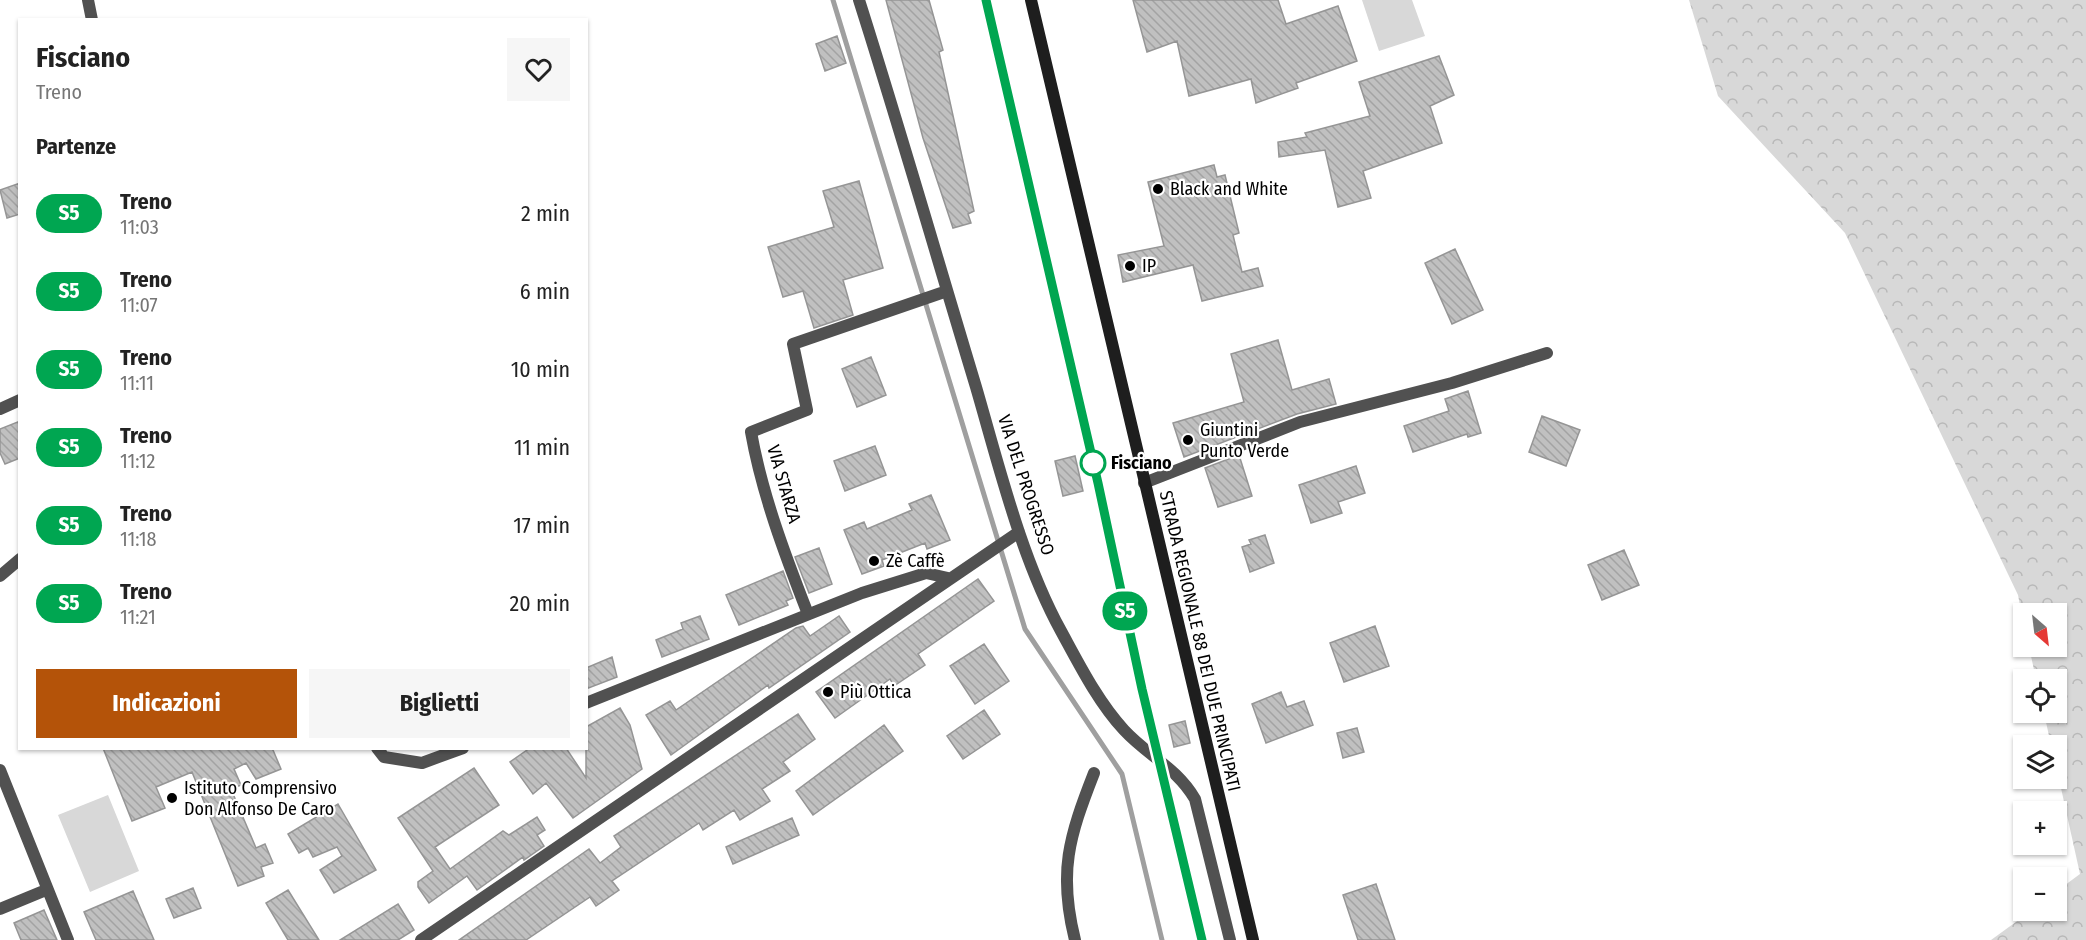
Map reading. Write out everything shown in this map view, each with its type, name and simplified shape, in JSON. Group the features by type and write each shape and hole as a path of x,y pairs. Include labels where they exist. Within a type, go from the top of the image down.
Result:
{"main road":[{"name":"STRADA REGIONALE 88 DEI DUE PRINCIPATI","path":"1031,0 1253,940"}],"street":[{"path":"88,0 92,18"},
{"name":"VIA DEL PROGRESSO","path":"859,0 941,293 1014,535 1059,628 1095,689 1122,728 1140,746 1177,774 1195,799 1230,940"},
{"name":"VIA STARZA","path":"808,614 788,562 757,463 751,432 807,411 793,344 941,293"},
{"path":"1144,483 1300,422 1452,383 1547,353"},
{"path":"0,409 18,401"},
{"path":"421,940 1014,535"},
{"path":"0,576 18,561"},
{"path":"588,702 808,614 926,573 948,578"},
{"path":"379,750 384,757 422,763 458,750"},
{"path":"0,770 46,890 68,940"},
{"path":"1075,940 1068,911 1065,876 1075,821 1094,773"},
{"path":"0,909 46,890"}],"green space":[{"path":"1362,0 1412,0 1425,36 1379,51"},
{"path":"1689,0 2086,0 2086,940 1991,940 2017,921 2067,921 2067,884 2080,874 2067,815 2067,801 2064,801 2061,789 2067,789 2067,735 2049,735 2046,723 2067,723 2067,669 2034,669 2031,657 2067,657 2067,603 2020,603 2018,595 1845,233 1718,96"},
{"path":"108,795 139,871 90,892 58,815"}],"building":[{"path":"886,0 929,0 943,50 939,52 974,211 968,214 971,223 953,228 923,138"},
{"path":"1133,0 1278,0 1286,24 1338,6 1357,61 1296,83 1298,88 1256,103 1251,79 1189,96 1177,41 1147,52"},
{"path":"837,36 846,63 825,71 816,44"},
{"path":"1439,56 1454,95 1430,106 1442,143 1363,171 1371,198 1338,207 1325,150 1279,157 1278,142 1307,137 1305,133 1370,116 1359,82"},
{"path":"1214,165 1217,177 1225,175 1239,233 1233,235 1242,272 1258,268 1263,286 1202,301 1193,265 1123,282 1118,255 1164,246 1148,182"},
{"path":"859,181 883,268 843,280 853,315 814,328 803,291 783,297 768,247 834,227 823,191"},
{"path":"18,184 18,215 7,218 0,190"},
{"path":"1455,249 1483,310 1452,324 1425,263"},
{"path":"1278,340 1292,390 1329,379 1336,404 1297,414 1184,457 1173,423 1244,402 1231,354"},
{"path":"871,357 886,395 857,407 842,369"},
{"path":"1468,391 1481,433 1468,437 1467,434 1413,452 1404,426 1449,411 1445,399"},
{"path":"1542,416 1580,430 1566,466 1529,452"},
{"path":"18,422 18,459 5,464 0,453 0,429"},
{"path":"875,446 886,475 845,491 834,461"},
{"path":"1239,455 1252,496 1218,507 1205,468"},
{"name":"Fisciano","path":"1075,456 1083,491 1063,496 1055,461"},
{"path":"1356,466 1365,493 1338,502 1342,513 1311,523 1299,485"},
{"path":"931,495 950,540 927,549 925,543 882,560 884,566 862,574 844,530 864,522 867,529 912,510 909,504"},
{"path":"1265,535 1274,563 1250,572 1242,547 1251,544 1249,540"},
{"path":"819,548 832,584 809,593 795,557"},
{"path":"1624,550 1639,585 1602,600 1588,565"},
{"path":"783,571 793,598 786,601 788,605 739,625 726,595"},
{"path":"978,579 994,601 918,654 925,665 894,686 890,679 835,718 816,692"},
{"path":"700,616 709,639 662,657 656,640 683,629 681,623"},
{"path":"839,616 850,632 769,688 768,685 671,755 646,715 670,701 676,710 796,628 803,626 810,636"},
{"path":"1375,626 1389,666 1344,682 1330,643"},
{"path":"984,644 1009,681 975,704 950,666"},
{"path":"612,657 617,677 588,688 588,667"},
{"path":"1281,692 1287,707 1304,701 1313,725 1266,743 1252,704"},
{"path":"620,708 630,725 642,769 573,818 546,783 533,794 510,762 527,750 567,750 586,778 588,726"},
{"path":"984,710 1000,734 963,759 947,736"},
{"path":"798,714 815,739 783,762 790,771 762,789 770,801 740,820 734,810 703,830 699,823 612,881 619,890 596,906 590,897 526,940 459,940 589,849 600,863 621,847 614,836"},
{"path":"1185,721 1190,743 1174,747 1169,725"},
{"path":"884,725 903,751 813,815 796,791"},
{"path":"1357,728 1364,752 1343,758 1337,733"},
{"path":"104,750 273,750 281,769 256,779 246,763 234,769 241,785 231,789 256,848 265,844 273,863 261,867 264,876 238,886 192,772 156,787 165,808 132,821"},
{"path":"474,768 499,805 435,847 450,869 503,831 509,835 537,817 545,830 537,835 544,846 524,860 523,857 477,890 467,876 429,903 418,887 418,882 433,871 398,818"},
{"path":"338,804 376,870 334,893 320,870 342,856 337,847 313,857 308,848 299,853 288,834"},
{"path":"792,818 799,835 733,864 726,847"},
{"path":"1376,884 1395,940 1358,940 1343,895"},
{"path":"193,888 201,908 174,918 166,899"},
{"path":"288,890 319,940 288,940 266,903"},
{"path":"133,891 154,940 96,940 84,912"},
{"path":"398,904 414,930 398,940 340,940"},
{"path":"44,910 57,940 21,940 14,923"}],"waterway":[{"path":"833,0 1025,629 1122,774 1162,940"}],"railway":[{"path":"986,0 1098,483 1142,689 1202,940"}],"train":[{"name":"S5","path":"986,0 1098,483 1142,689 1202,940"}],"place":[{"name":"Black and White","path":"1158,189"},
{"name":"IP","path":"1130,266"},
{"name":"Giuntini Punto Verde","path":"1188,440"},
{"name":"Fisciano","path":"1093,463"},
{"name":"Zè Caffè","path":"874,561"},
{"name":"Più Ottica","path":"828,692"},
{"name":"Istituto Comprensivo Don Alfonso De Caro","path":"172,798"}]}
